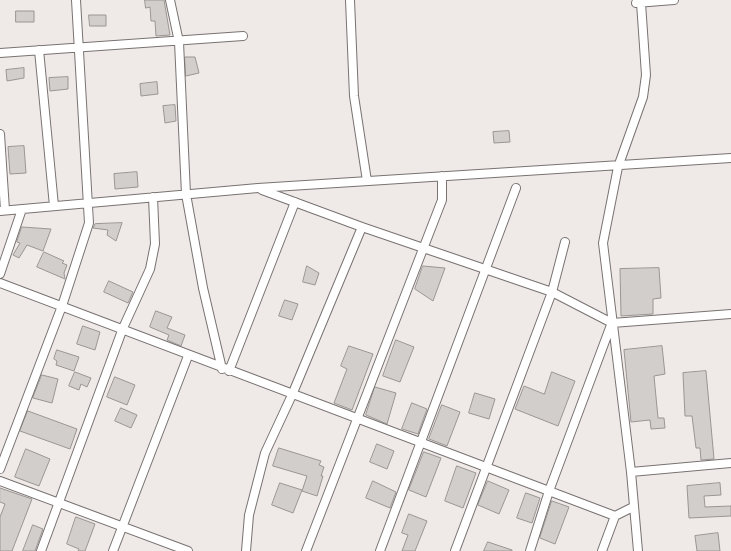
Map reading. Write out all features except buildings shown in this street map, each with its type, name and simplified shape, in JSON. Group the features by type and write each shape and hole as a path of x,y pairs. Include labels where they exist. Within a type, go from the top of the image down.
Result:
{"street":[{"path":"0,469 62,306 90,223 76,0"},
{"path":"170,0 179,42 186,194 203,288 225,370"},
{"path":"350,0 354,96 367,181"},
{"path":"638,551 631,472 603,243 618,167 643,97 646,74 639,3 674,0"},
{"path":"0,53 179,42 243,36"},
{"path":"39,50 54,206"},
{"path":"0,134 2,210 258,188 618,167 731,158"},
{"path":"306,551 442,200 442,176"},
{"path":"258,188 362,227 552,292 612,322 731,314"},
{"path":"380,551 516,188"},
{"path":"41,551 123,328 150,269 155,244 153,197"},
{"path":"225,370 295,202"},
{"path":"0,274 22,208"},
{"path":"246,551 249,514 265,453 292,395 362,227"},
{"path":"455,551 552,292 566,242"},
{"path":"0,284 123,328 188,356 615,516"},
{"path":"530,551 549,491 612,322"},
{"path":"113,551 188,356"},
{"path":"631,472 731,463"},
{"path":"0,481 188,551"},
{"path":"602,551 615,516 633,507"}]}
